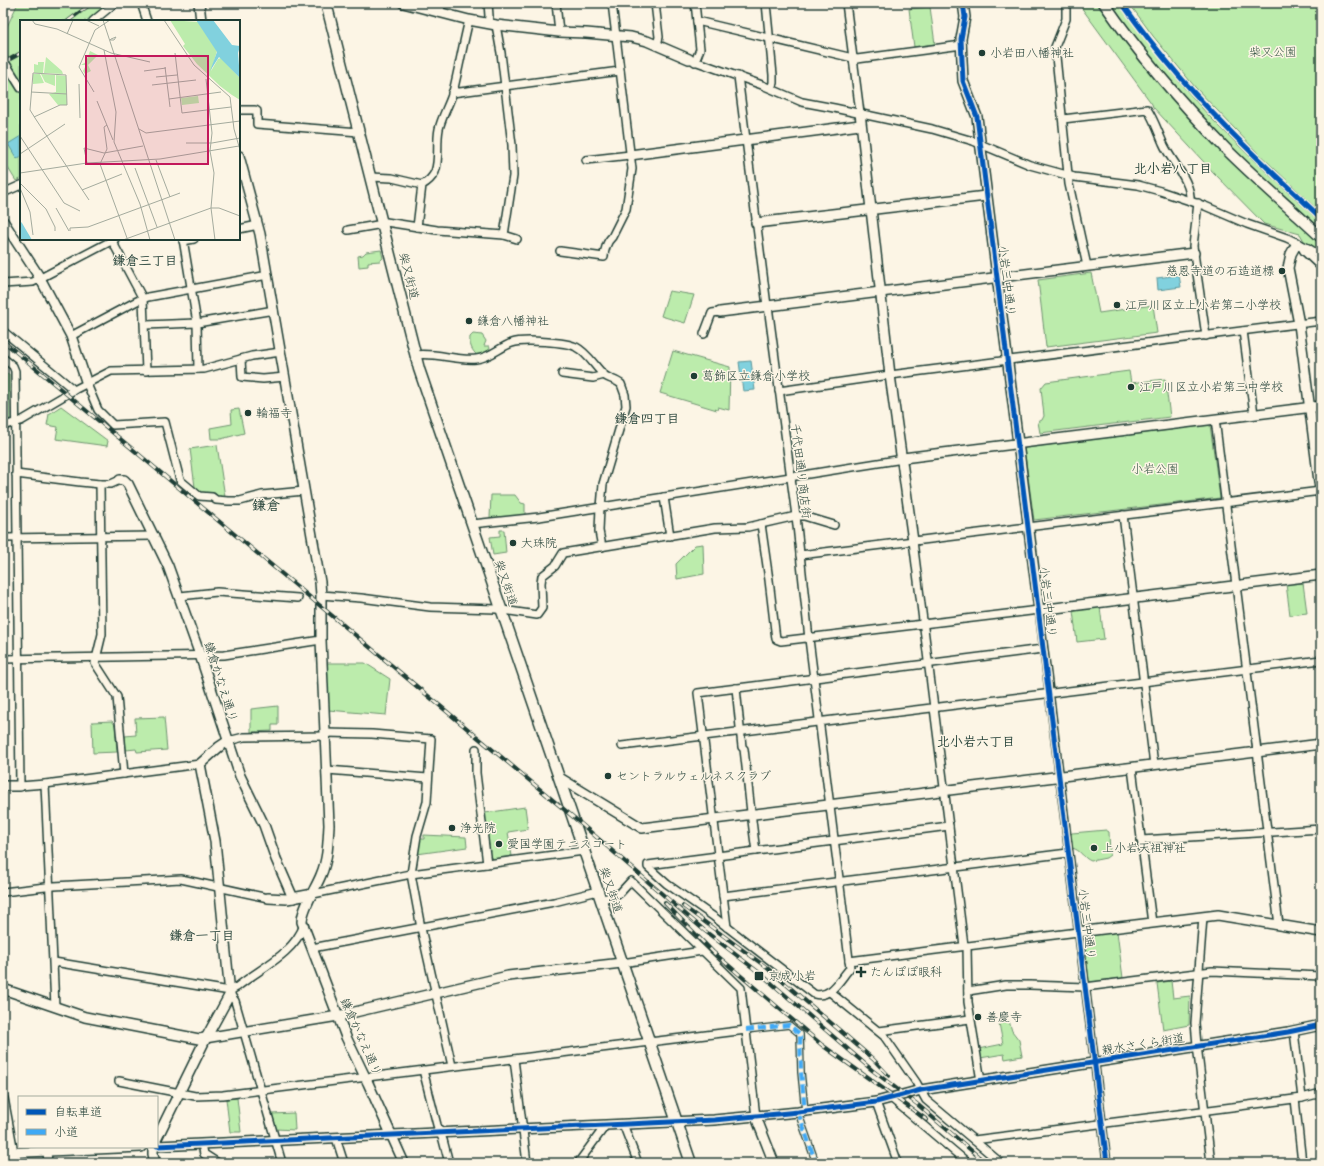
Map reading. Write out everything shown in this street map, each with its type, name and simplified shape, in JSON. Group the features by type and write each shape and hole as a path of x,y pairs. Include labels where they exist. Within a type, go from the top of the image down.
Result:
{"main road":[{"name":"柴又街道","path":"326,3 416,355 472,524 691,1163"},
{"path":"1104,3 1152,67 1198,119 1257,178 1321,237"}],"street":[{"path":"94,20 115,3"},
{"path":"141,3 147,20"},
{"path":"199,3 201,20"},
{"path":"403,3 469,20 492,24 559,32 615,35 638,38 657,44 692,61 771,88 802,102 932,129 973,141 1030,165 1085,180 1138,185 1198,203 1252,227 1298,243 1321,256"},
{"path":"440,13 441,3"},
{"path":"488,3 489,16 505,86 512,142 513,176 504,235"},
{"path":"556,3 559,32"},
{"path":"560,252 604,257 610,239 626,209 632,170 612,3"},
{"path":"655,3 659,37 657,44"},
{"path":"692,61 700,49 695,3"},
{"path":"766,3 773,75 773,84 771,88"},
{"path":"846,3 890,375 901,459 903,459 944,791 965,946 970,1020 981,1081"},
{"name":"小岩三中通り","path":"963,3 965,17 961,39 963,81 978,118 986,196 1107,1163"},
{"path":"1066,3 1066,19 1056,47 1069,175 1074,209 1087,266"},
{"path":"417,227 422,185 429,180 435,171 438,156 439,131 444,112 452,93 469,20"},
{"path":"697,21 853,58 962,45"},
{"path":"3,59 20,86"},
{"path":"452,93 620,71"},
{"name":"千代田通り商店街","path":"738,76 756,223 796,516 818,722 849,961"},
{"path":"1063,119 1148,109 1163,144 1183,177 1190,193 1190,201"},
{"path":"240,110 257,111 257,124 359,132"},
{"path":"586,160 860,125"},
{"path":"158,1136 230,992 291,947 299,937 303,921 325,864 328,844 327,770 321,640 321,595 317,561 268,276 258,225 240,160"},
{"path":"370,177 392,178 422,185"},
{"path":"3,194 20,186"},
{"path":"756,223 986,196"},
{"path":"1198,203 1194,253 1206,336"},
{"path":"3,222 18,238 71,336 87,384 98,410 113,425 165,422 180,480 199,496 212,497 216,500 240,501 262,495 304,491"},
{"path":"348,230 386,222 444,231 504,235 517,239"},
{"path":"240,229 258,225"},
{"path":"3,284 33,282 112,240 143,299 146,371"},
{"path":"183,240 197,323 198,369"},
{"path":"1298,243 1304,251 1321,267"},
{"path":"800,555 1226,502 1321,493 1299,324 1288,268 1291,254 1298,243"},
{"path":"704,334 712,313 1194,253"},
{"path":"71,336 143,299 268,276"},
{"path":"145,325 197,323 274,310"},
{"path":"779,390 1321,321"},
{"path":"3,331 74,390"},
{"path":"1243,331 1254,414"},
{"path":"416,355 441,355 457,359 478,359 515,342 535,341 564,344 576,347 604,375 621,384 625,395 626,406 603,484 599,531 602,547"},
{"path":"3,426 16,423 111,371 204,369 252,356 281,352"},
{"path":"3,358 13,366 15,371 20,786"},
{"path":"241,359 242,377 263,379 285,377"},
{"path":"562,374 593,378 604,375"},
{"path":"472,524 538,517 903,459 1321,406"},
{"path":"1215,419 1279,925"},
{"path":"16,474 100,484 111,484 120,480"},
{"name":"鎌倉かなえ通り","path":"120,480 124,480 128,484 154,536 180,596 240,776 264,825 276,859 293,898"},
{"path":"100,484 102,634 95,663 116,697 124,774"},
{"path":"664,497 670,536"},
{"path":"1123,515 1154,765"},
{"path":"321,595 361,598 430,607 502,610 537,615 542,608 542,576 555,566 563,553 715,528 748,527 796,516 804,516 834,525"},
{"path":"761,524 776,639 781,641 924,625 1321,575"},
{"path":"3,538 154,536"},
{"path":"180,596 217,592 298,598"},
{"path":"3,659 224,655 321,640"},
{"path":"728,927 698,693 1043,649"},
{"path":"622,746 1321,660"},
{"path":"736,688 756,851"},
{"path":"3,786 45,784 200,764 228,741 244,737 372,734 431,739 426,802 417,836 411,874 421,928 452,1066"},
{"path":"560,778 642,828 1321,744"},
{"path":"476,749 476,773 487,864"},
{"path":"200,764 215,841 230,992 235,1001 282,1163"},
{"path":"1132,768 1152,923"},
{"path":"327,770 428,778"},
{"path":"45,784 55,1007"},
{"path":"949,826 648,864 648,867 668,884 728,927 811,992 821,996 830,992 850,968 849,961 965,946 1202,916 1221,915 1321,932"},
{"path":"1141,840 1321,829"},
{"path":"3,892 50,887 182,879 268,898 293,898 411,874 584,851"},
{"path":"723,896 1068,853"},
{"path":"312,948 554,902 620,893 631,881 741,988 756,1116 774,1163"},
{"path":"1202,916 1195,1023 1196,1045 1212,1163"},
{"name":"鎌倉かなえ通り","path":"303,921 353,1053 365,1076 404,1163"},
{"path":"3,989 85,1017 199,1039 338,1016 508,976 622,963 702,951"},
{"path":"54,962 230,992"},
{"path":"968,991 1006,985 1085,987 1212,971 1321,976"},
{"path":"830,992 879,1031 892,1047 926,1100 1001,1163"},
{"path":"879,1031 970,1020"},
{"path":"119,1081 195,1096 211,1096 789,1025 800,1034 801,1111 816,1163"},
{"name":"親水さくら街道","path":"158,1146 677,1122 756,1116 876,1102 921,1090 1196,1045 1294,1031 1321,1025"},
{"path":"1294,1031 1302,1163"},
{"path":"514,1059 527,1163"},
{"path":"423,1070 437,1125 450,1163"},
{"path":"974,1140 1298,1099 1321,1093"},
{"path":"3,1098 14,1163"},
{"path":"891,1098 968,1163"},
{"path":"876,1102 898,1163"},
{"path":"623,1124 638,1163"},
{"path":"578,1163 606,1125"},
{"path":"336,1138 344,1163"},
{"path":"202,1144 204,1154 218,1163"},
{"path":"3,1153 118,1148"},
{"path":"153,1148 155,1163"},
{"path":"47,1151 48,1163"}],"green space":[{"path":"18,3 110,3 88,20 20,20 20,179 16,181 3,160 3,35"},
{"path":"1078,3 1098,3 1129,46 1179,106 1234,163 1321,243 1321,252 1304,241 1300,234 1264,224 1214,173 1153,107"},
{"path":"1110,3 1118,3 1162,61 1210,117 1318,220 1313,225 1242,158 1190,103 1162,70"},
{"name":"柴又公園","path":"1129,3 1321,3 1321,207 1318,210 1255,150 1195,87 1153,36"},
{"path":"930,7 935,44 914,47 909,9"},
{"path":"381,250 383,258 380,261 368,262 368,266 359,267 358,256 363,255 366,252"},
{"path":"1091,273 1099,313 1153,305 1157,333 1046,347 1038,280"},
{"path":"669,291 694,295 685,323 661,316"},
{"path":"473,334 482,335 486,341 484,346 489,346 490,348 488,351 477,355 475,353 470,342 470,337"},
{"path":"673,351 730,367 729,410 718,407 717,410 660,393"},
{"path":"1129,371 1131,383 1165,379 1170,417 1040,433 1038,422 1042,420 1044,416 1041,388 1046,382"},
{"path":"3,374 9,374 10,419 3,420"},
{"path":"61,406 108,441 107,446 56,439 58,427 47,425 49,414"},
{"path":"239,409 244,433 221,439 211,439 210,428 232,424 231,410"},
{"name":"小岩公園","path":"1210,425 1220,498 1034,520 1024,448"},
{"path":"217,445 225,497 218,497 215,493 201,493 195,487 190,449"},
{"path":"491,495 515,495 521,503 525,504 525,515 490,518"},
{"path":"500,530 504,530 506,553 493,555 490,537 500,536"},
{"path":"703,544 704,574 677,579 676,564 695,545"},
{"path":"1303,583 1307,613 1290,615 1286,584"},
{"path":"1100,607 1104,639 1077,642 1073,611"},
{"path":"326,663 365,663 390,679 386,715 328,710"},
{"path":"278,706 278,725 272,725 272,731 251,732 251,709"},
{"path":"164,717 167,750 137,752 136,749 126,750 125,736 136,735 135,718"},
{"path":"112,721 115,725 117,752 93,753 92,722"},
{"name":"愛国学園テニスコート","path":"525,807 528,829 508,832 512,856 493,859 490,857 484,814"},
{"path":"1106,830 1109,832 1110,855 1106,858 1091,861 1078,850 1072,848 1070,835 1072,833"},
{"path":"424,835 466,837 467,847 417,854 419,839 424,839"},
{"path":"1117,932 1123,978 1089,981 1084,940 1087,936"},
{"path":"1171,981 1173,998 1190,996 1189,1025 1163,1030 1157,983"},
{"path":"1009,1021 1012,1031 1019,1040 1022,1056 1005,1059 1004,1054 980,1058 978,1049 1003,1044 999,1023"},
{"path":"237,1098 241,1132 230,1132 226,1099"},
{"path":"294,1113 295,1130 276,1129 272,1114"}],"water":[{"path":"20,137 20,157 17,159 8,144"},
{"path":"1179,275 1181,287 1158,290 1157,278"},
{"path":"751,361 755,390 743,391 739,362"}],"railway":[{"path":"69,20 92,3"},
{"path":"3,63 20,54"},
{"path":"3,341 572,816 705,931 761,974 872,1070 917,1104 986,1163"},
{"path":"665,903 713,952 822,1045 927,1120"},
{"path":"683,906 766,967 873,1059 889,1076"}],"marked path":[{"path":"746,1030 789,1025 800,1034 801,1072 805,1111"},
{"path":"798,1112 816,1163"}],"cycle path":[{"path":"963,3 965,17 961,39 963,81 977,117 1107,1163"},
{"path":"1122,3 1165,59 1213,113 1255,156 1321,218"},
{"path":"158,1146 714,1120 798,1112 876,1102 921,1090 1288,1032 1321,1025"}],"place":[{"name":"小岩田八幡神社","path":"982,53"},
{"name":"慈恩寺道の石造道標","path":"1282,271"},
{"name":"江戸川区立上小岩第二小学校","path":"1117,305"},
{"name":"鎌倉八幡神社","path":"469,321"},
{"name":"葛飾区立鎌倉小学校","path":"694,376"},
{"name":"江戸川区立小岩第三中学校","path":"1131,387"},
{"name":"輪福寺","path":"248,413"},
{"name":"大珠院","path":"513,543"},
{"name":"セントラルウェルネスクラブ","path":"608,776"},
{"name":"浄光院","path":"452,828"},
{"name":"愛国学園テニスコート","path":"499,844"},
{"name":"上小岩天祖神社","path":"1094,848"},
{"name":"たんぽぽ眼科","path":"861,972"},
{"name":"京成小岩","path":"759,976"},
{"name":"善慶寺","path":"978,1017"}],"district":[{"name":"北小岩八丁目","path":"1173,168"},
{"name":"鎌倉三丁目","path":"145,260"},
{"name":"鎌倉四丁目","path":"647,418"},
{"name":"鎌倉","path":"266,505"},
{"name":"北小岩六丁目","path":"976,741"},
{"name":"鎌倉一丁目","path":"202,935"}]}
